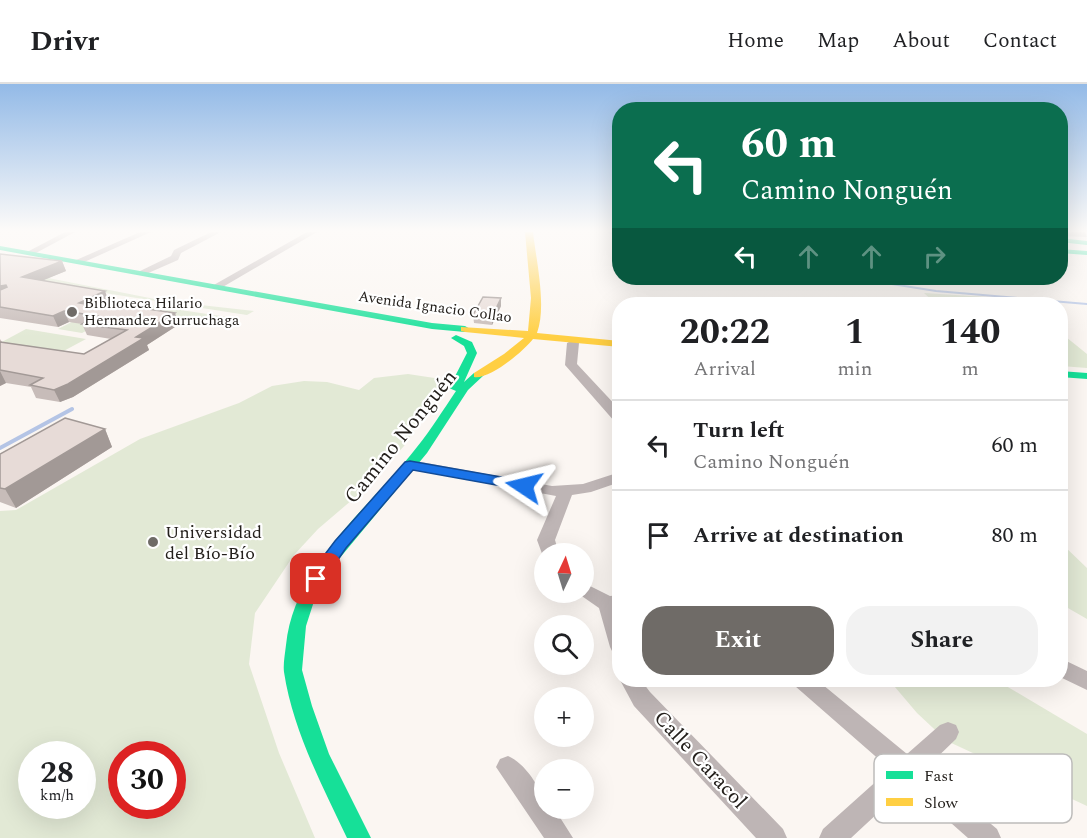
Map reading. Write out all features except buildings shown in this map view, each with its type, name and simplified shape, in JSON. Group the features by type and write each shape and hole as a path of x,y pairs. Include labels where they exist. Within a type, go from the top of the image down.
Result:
{"main road":[{"name":"Avenida Ignacio Collao","path":"91,267 427,331 612,343"},
{"name":"Avenida Ignacio Collao","path":"115,267 432,326 573,343 612,344"},
{"path":"525,338 533,331 531,267"},
{"path":"427,331 477,343 500,362"},
{"path":"452,405 458,382 472,356 470,347 456,338"},
{"name":"Camino Nonguén","path":"359,838 333,787 309,729 295,677 294,641 308,595 327,561 431,439 469,383 517,350 525,338"},
{"path":"1068,375 1087,376"}],"street":[{"path":"143,272 154,267"},
{"path":"214,285 249,267"},
{"path":"573,343 571,365 612,410"},
{"path":"410,465 566,491 594,487 612,480"},
{"path":"547,543 546,540 566,491"},
{"path":"594,594 612,603"},
{"path":"1068,670 1087,681"},
{"name":"Calle Caracol","path":"634,687 642,699 774,838"},
{"path":"811,687 891,754"},
{"path":"922,754 948,732"},
{"path":"508,766 561,838"},
{"path":"832,838 874,798"},
{"path":"971,823 988,838"}],"green space":[{"path":"38,276 165,301 254,311 247,315 27,281"},
{"path":"924,293 987,297 928,297"},
{"path":"115,300 240,319 226,327 218,326 221,323 203,321 178,324 114,316 82,333 58,329"},
{"path":"26,329 86,339 58,354 0,343"},
{"path":"1068,339 1087,354 1087,368 1068,367"},
{"name":"Universidad del Bío-Bío","path":"408,374 441,379 439,387 404,446 366,488 318,529 294,555 255,613 249,664 279,753 315,838 0,838 0,511 16,510 140,439 239,403 272,386 304,381 327,382 359,390 374,378"},
{"path":"1068,550 1087,568 1087,619 1068,608"},
{"path":"895,687 1008,687 1087,734 1087,806 1072,799 1072,754 975,754 947,741 917,713"}],"waterway":[{"path":"898,285 1006,297"},
{"path":"1068,302 1087,304"},
{"path":"0,448 72,409"}],"traffic: fast":[{"path":"106,267 432,326 465,329"},
{"path":"455,388 472,353 468,344 456,338"},
{"path":"359,838 319,757 302,706 293,670 297,626 308,595 328,561 422,450 464,388 478,375"},
{"path":"1068,375 1087,376"}],"traffic: slow":[{"path":"478,375 516,351 533,331 536,312 533,267"},
{"path":"465,329 612,343"}],"place":[{"name":"Biblioteca Hilario Hernandez Gurruchaga","path":"72,312"},
{"name":"Universidad del Bío-Bío","path":"153,542"}],"route":[{"path":"316,579 340,544 410,465 524,486"}]}
